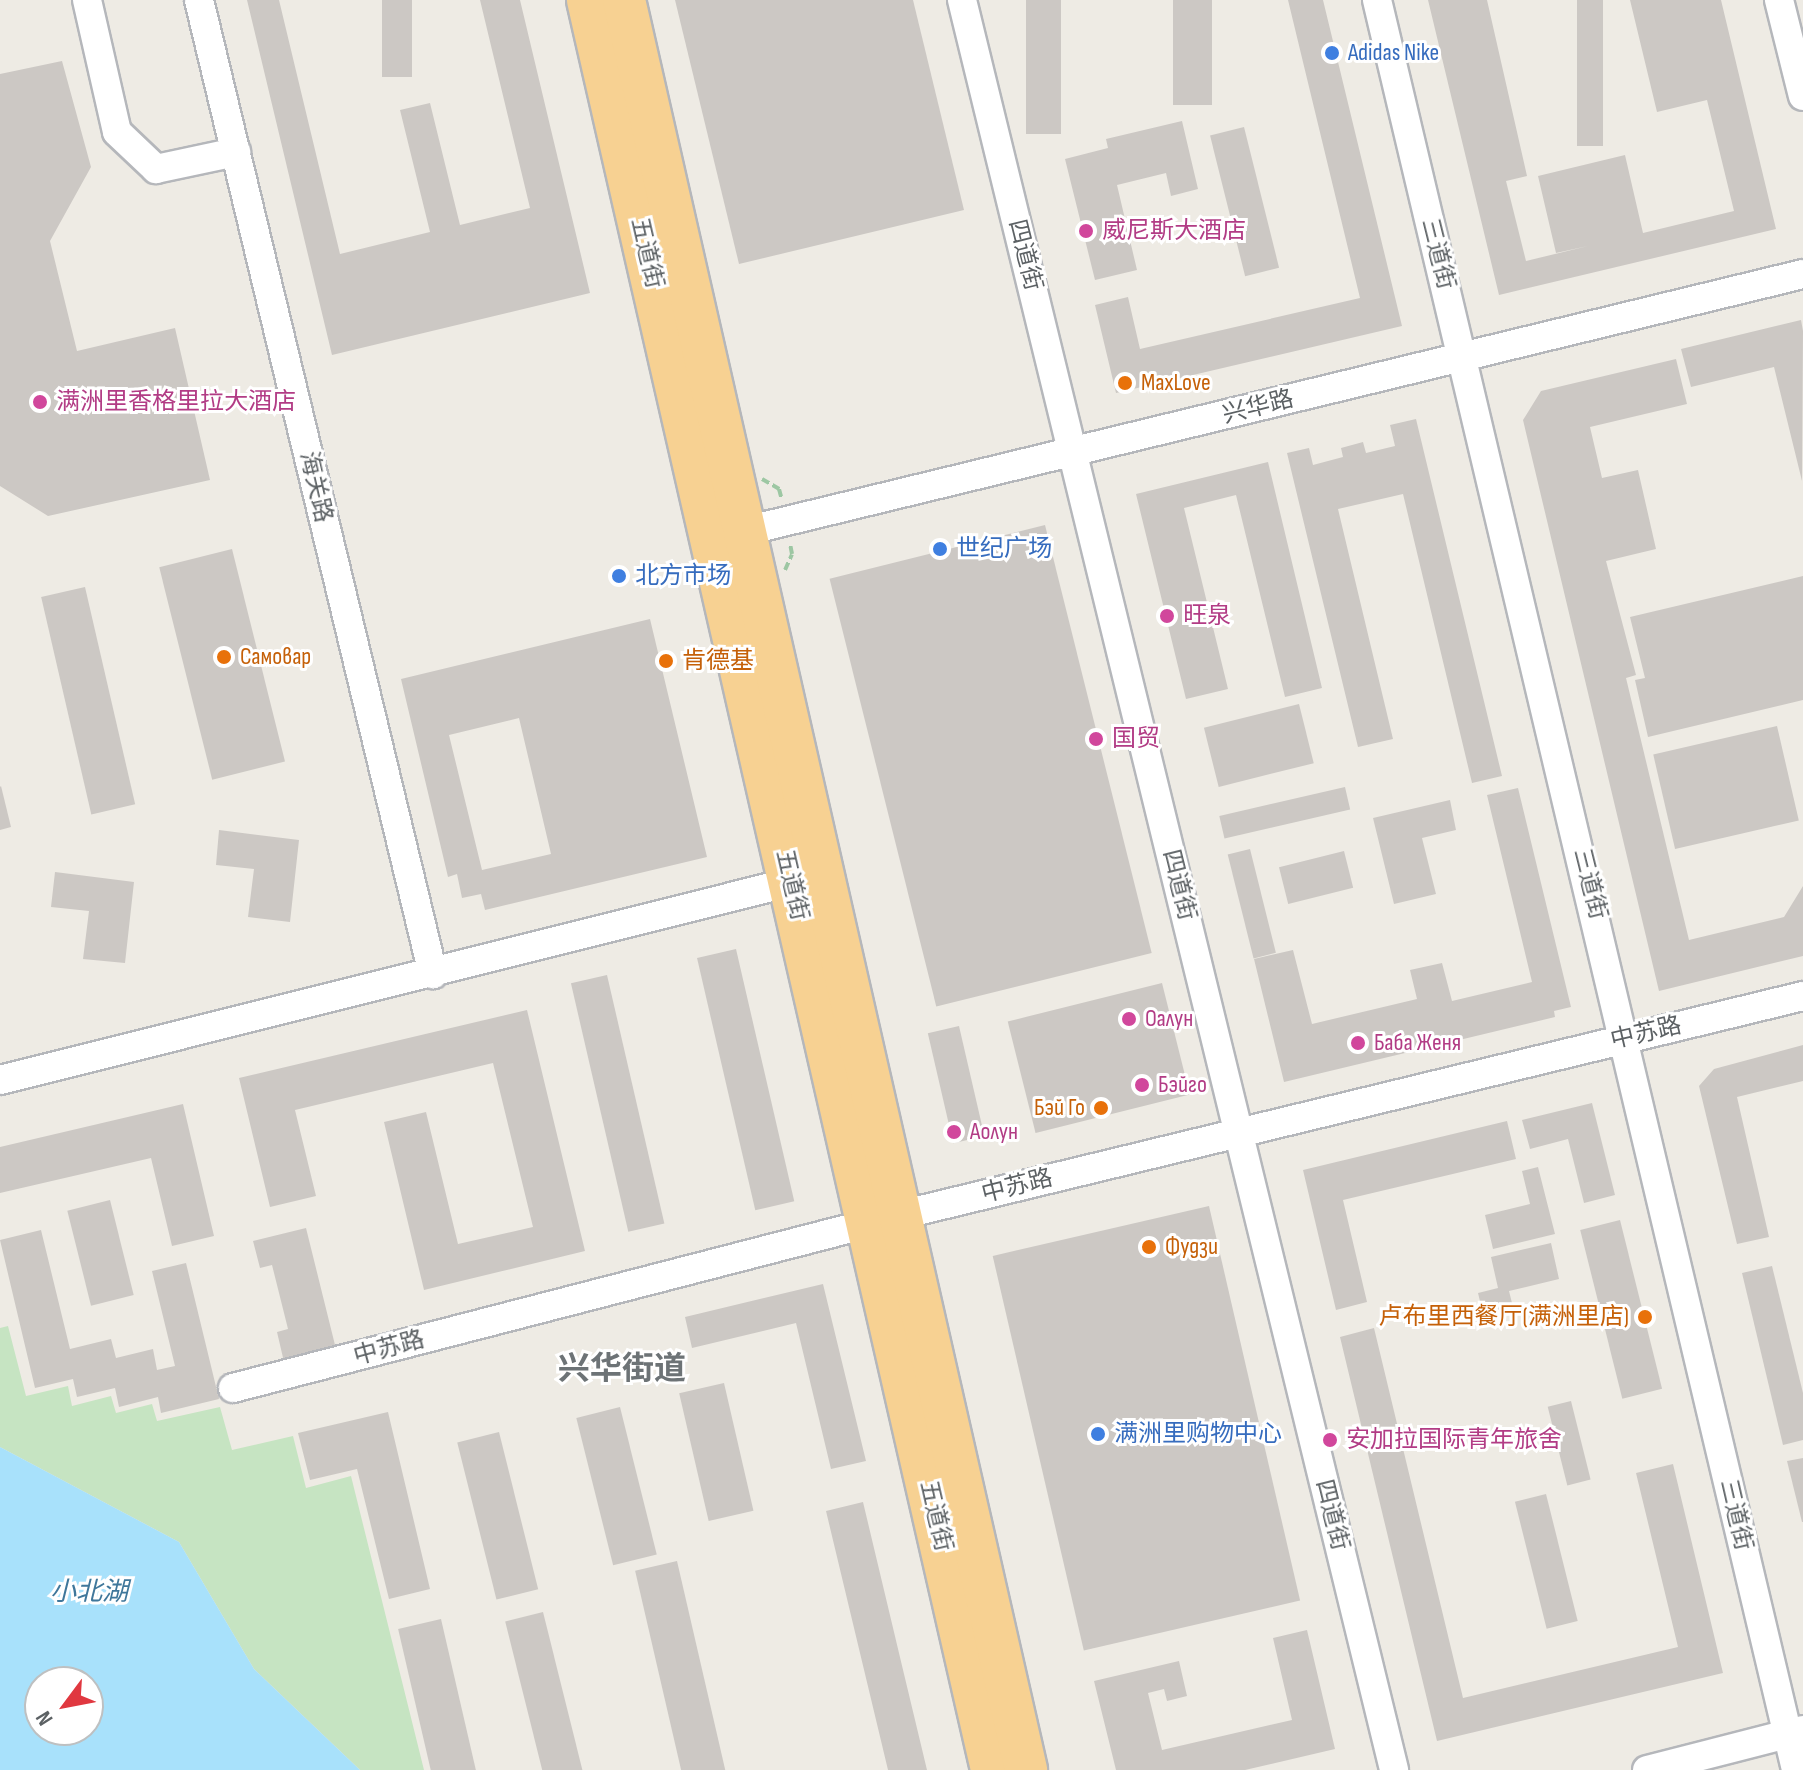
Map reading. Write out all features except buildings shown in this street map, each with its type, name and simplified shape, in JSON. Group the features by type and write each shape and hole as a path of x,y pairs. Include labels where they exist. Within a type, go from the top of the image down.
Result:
{"highway":[{"name":"五道街","path":"588,0 730,535"},
{"name":"五道街","path":"624,0 730,535 887,1219 1026,1770"},
{"name":"五道街","path":"887,1219 992,1770"}],"street":[{"path":"87,0 117,132 156,169 236,152"},
{"name":"海关路","path":"199,0 433,974"},
{"name":"四道街","path":"962,0 1394,1770"},
{"name":"三道街","path":"1377,0 1795,1732 1796,1770"},
{"path":"1779,0 1803,96"},
{"name":"兴华路","path":"730,535 1803,274"},
{"path":"0,1080 771,887"},
{"name":"中苏路","path":"233,1388 1239,1131 1803,996"},
{"path":"1647,1770 1795,1732"}],"green space":[{"path":"8,1326 26,1396 68,1386 72,1406 111,1396 116,1413 152,1404 157,1421 220,1407 232,1450 293,1436 306,1488 351,1476 424,1770 360,1770 254,1669 179,1542 0,1447 0,1328"}],"water":[{"name":"小北湖","path":"0,1447 179,1542 254,1669 360,1770 0,1770"}],"place":[{"name":"Adidas Nike","path":"1332,53"},
{"name":"威尼斯大酒店","path":"1086,231"},
{"name":"MaxLove","path":"1125,383"},
{"name":"满洲里香格里拉大酒店","path":"40,402"},
{"name":"世纪广场","path":"940,549"},
{"name":"北方市场","path":"619,576"},
{"name":"旺泉","path":"1167,616"},
{"name":"Самовар","path":"224,657"},
{"name":"肯德基","path":"666,661"},
{"name":"国贸","path":"1096,739"},
{"name":"Оалун","path":"1129,1019"},
{"name":"Баба Женя","path":"1358,1043"},
{"name":"Бэйго","path":"1142,1085"},
{"name":"Бэй Го","path":"1101,1108"},
{"name":"Аолун","path":"954,1132"},
{"name":"Фудзи","path":"1149,1247"},
{"name":"卢布里西餐厅(满洲里店)","path":"1645,1317"},
{"name":"满洲里购物中心","path":"1098,1434"},
{"name":"安加拉国际青年旅舍","path":"1330,1440"}],"district":[{"name":"兴华街道","path":"622,1370"}]}
